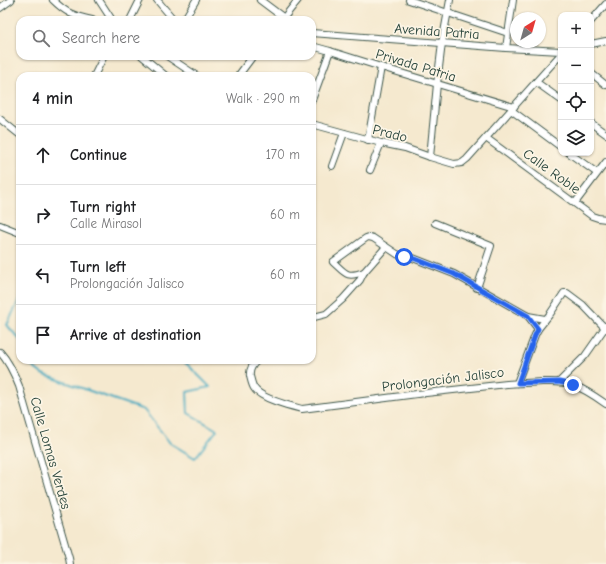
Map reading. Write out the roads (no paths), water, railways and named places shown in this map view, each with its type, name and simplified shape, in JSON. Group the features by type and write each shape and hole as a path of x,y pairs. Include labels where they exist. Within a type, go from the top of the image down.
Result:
{"street":[{"path":"0,8 11,0"},
{"path":"53,0 70,14 77,16"},
{"path":"99,0 109,16"},
{"path":"132,16 140,0"},
{"path":"157,0 171,16"},
{"path":"186,16 196,0"},
{"path":"260,0 279,16"},
{"path":"285,16 298,0"},
{"path":"409,0 508,33"},
{"path":"430,157 442,43 450,0"},
{"path":"506,48 513,0"},
{"path":"594,18 606,4"},
{"name":"Avenida Patria","path":"316,33 558,52"},
{"path":"594,43 606,41"},
{"name":"Privada Patria","path":"316,47 512,108 558,145"},
{"path":"316,89 330,51"},
{"path":"486,138 558,56"},
{"path":"96,72 102,60"},
{"path":"147,60 161,72"},
{"path":"174,60 191,72"},
{"path":"241,72 250,60"},
{"path":"368,140 380,67"},
{"path":"594,75 606,85"},
{"path":"536,82 558,98"},
{"path":"0,119 16,132"},
{"name":"Prado","path":"316,125 381,144 405,148 454,164 462,163 468,159 486,138"},
{"path":"594,125 606,134"},
{"path":"332,166 344,133"},
{"name":"Calle Roble","path":"486,138 592,216 606,219"},
{"path":"370,170 381,144"},
{"path":"573,156 597,174"},
{"path":"575,203 606,162"},
{"path":"435,223 491,246 477,288"},
{"path":"0,225 16,232"},
{"path":"364,272 350,276 333,262 369,237 373,238 397,254 404,257 413,258 454,274 528,316 545,319"},
{"path":"316,316 326,314 343,299 386,247"},
{"path":"518,383 538,329 566,293 583,305 605,328 585,356 559,382"},
{"path":"528,316 538,329"},
{"name":"Calle Lomas Verdes","path":"0,352 14,371 19,386 70,564"},
{"name":"Prolongación Jalisco","path":"253,364 250,372 251,380 254,388 259,393 284,404 302,409 518,383 559,382 583,389 606,404"}],"waterway":[{"path":"16,306 7,325 16,335"},
{"path":"29,364 42,374 144,410 170,443 195,458 217,430 188,413 187,392 210,387 187,364"}]}
